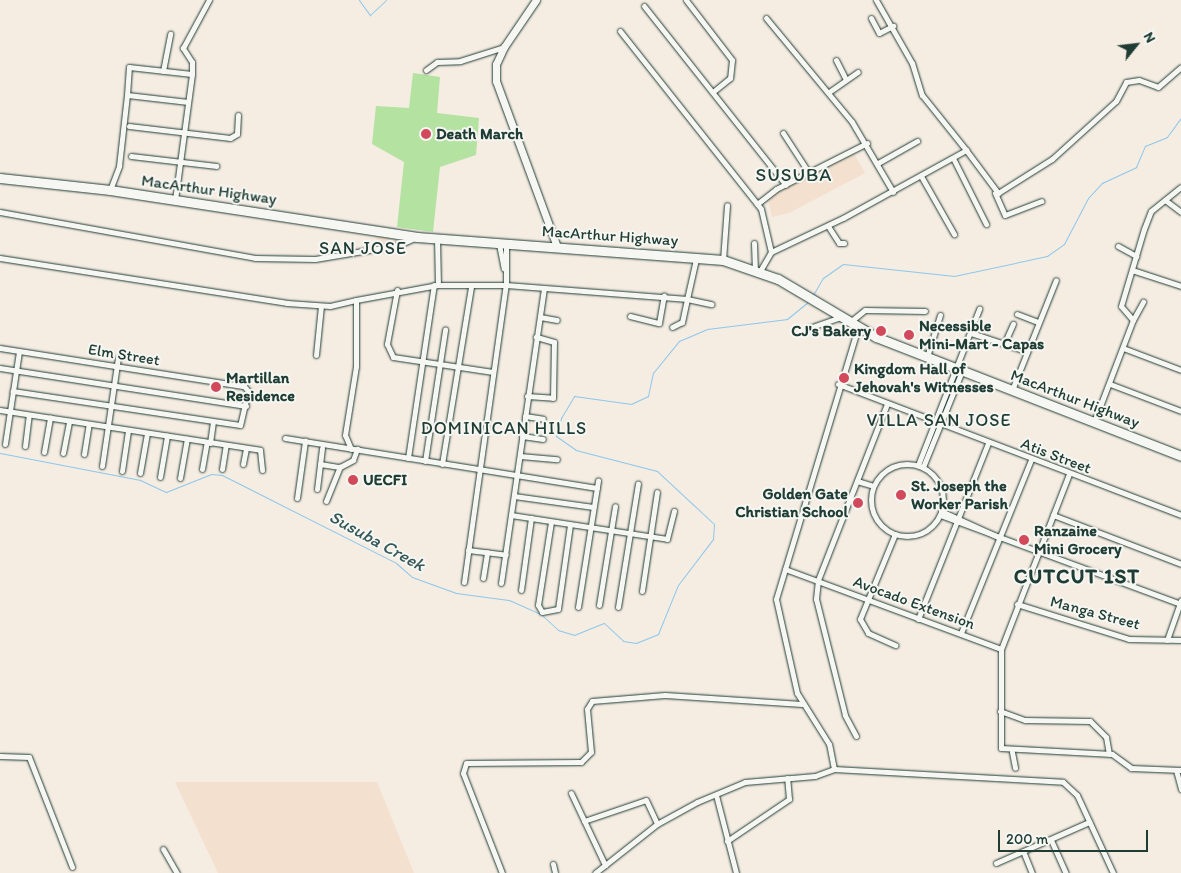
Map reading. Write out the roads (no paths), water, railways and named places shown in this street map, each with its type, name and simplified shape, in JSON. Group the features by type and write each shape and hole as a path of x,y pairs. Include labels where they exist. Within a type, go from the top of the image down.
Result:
{"highway":[{"name":"MacArthur Highway","path":"0,178 110,190 417,237 723,260 757,270 799,292 858,328 926,358 1181,456"}],"street":[{"path":"175,201 192,74 192,62 183,48 208,0"},
{"path":"536,0 504,47 496,64 496,81 557,247"},
{"path":"686,0 732,60 730,78 713,92"},
{"path":"876,0 892,26 922,95 966,150 995,193 1005,215 1041,201"},
{"path":"644,6 786,185"},
{"path":"766,18 829,92 867,142 893,192"},
{"path":"871,18 879,33 892,26"},
{"path":"620,32 765,215 771,252"},
{"path":"163,71 170,34"},
{"path":"426,70 436,62 451,62 504,47"},
{"path":"836,60 845,78"},
{"path":"110,190 119,166 129,66 192,74"},
{"path":"995,193 1052,159 1116,101 1126,82 1138,80 1158,87 1181,67"},
{"path":"829,92 845,78 858,72"},
{"path":"127,95 188,102"},
{"path":"130,126 234,137 238,115"},
{"path":"783,133 809,173"},
{"path":"878,163 917,141"},
{"path":"757,204 786,185 867,142"},
{"path":"757,270 771,252 828,226 893,192 966,150"},
{"path":"131,156 216,166"},
{"path":"953,158 986,224"},
{"path":"921,176 954,234"},
{"path":"1133,320 1121,306 1151,212 1181,187"},
{"path":"1164,200 1181,212"},
{"path":"723,260 727,204"},
{"path":"0,212 256,258 315,259 398,245 417,237"},
{"path":"828,226 839,243 844,243"},
{"path":"408,458 422,362 436,285 438,238"},
{"path":"754,243 757,270"},
{"path":"464,582 506,285 503,244"},
{"path":"1118,246 1136,256"},
{"path":"0,258 321,306 397,290 436,285 471,287 506,285 664,296 710,304"},
{"path":"672,327 682,322 696,259"},
{"path":"1132,270 1181,286"},
{"path":"1012,390 1056,280"},
{"path":"442,464 456,368 471,287"},
{"path":"501,583 544,288"},
{"path":"397,290 388,351 395,358 493,372"},
{"path":"630,316 659,323 664,296"},
{"path":"320,464 340,466 353,460 354,449 345,435 356,366 356,300"},
{"path":"1094,423 1133,320 1143,302"},
{"path":"316,355 321,306"},
{"path":"920,466 959,370 979,309"},
{"path":"850,322 865,310 925,311"},
{"path":"1017,314 1038,322"},
{"path":"926,358 940,315"},
{"path":"540,317 557,320"},
{"path":"809,328 841,317"},
{"path":"1004,344 1012,324"},
{"path":"834,769 829,744 802,704 777,616 785,569 838,384 858,328"},
{"path":"425,462 445,330"},
{"path":"971,333 1026,351"},
{"path":"527,396 553,398 554,342 536,337"},
{"name":"Elm Street","path":"0,348 244,386 246,406"},
{"path":"1123,348 1181,370"},
{"path":"5,444 20,351"},
{"path":"102,466 118,358"},
{"path":"0,368 246,406 242,425 13,391"},
{"name":"Atis Street","path":"838,384 1031,460 1181,515"},
{"path":"1110,384 1181,411"},
{"path":"856,736 830,662 816,599 818,580 887,404"},
{"path":"0,410 246,448 263,452 262,470"},
{"path":"25,446 29,415"},
{"path":"525,416 543,419"},
{"path":"44,452 50,418"},
{"path":"63,453 69,421"},
{"path":"202,469 214,422"},
{"path":"84,454 89,424"},
{"path":"122,471 128,431"},
{"path":"140,473 147,434"},
{"path":"160,477 167,436"},
{"path":"522,436 543,439"},
{"path":"285,438 479,470 598,484 578,606"},
{"path":"180,478 187,440"},
{"path":"297,498 305,441"},
{"path":"918,619 988,443"},
{"path":"222,469 226,445"},
{"path":"243,464 246,448"},
{"path":"317,489 322,448"},
{"path":"520,456 557,460"},
{"path":"961,633 998,537 1031,460"},
{"path":"326,501 340,466"},
{"path":"920,466 942,489 941,513 916,535 895,534 875,514 873,486 888,469 920,466"},
{"path":"1069,474 1001,649 1001,748 1012,752 1109,754 1131,768 1178,770 1181,789"},
{"path":"857,481 873,486"},
{"path":"618,608 638,484"},
{"path":"642,591 657,492"},
{"path":"514,496 593,508"},
{"path":"599,605 615,506"},
{"path":"512,515 631,534 670,538 674,511"},
{"path":"941,513 998,537 1180,603 1167,640"},
{"path":"1053,515 1181,564"},
{"path":"521,590 531,518"},
{"path":"551,522 538,605 542,612 558,609 570,525"},
{"path":"895,534 860,619 864,628 895,645"},
{"path":"468,550 506,556"},
{"path":"483,578 487,552"},
{"name":"Avocado Extension","path":"785,569 1001,649"},
{"name":"Manga Street","path":"1018,604 1129,639 1181,640"},
{"path":"502,873 464,778 466,763 582,762 591,752 586,709 592,701 665,695 802,704"},
{"path":"1000,711 1009,717"},
{"path":"1000,719 1009,717 1090,721 1106,737 1109,754"},
{"path":"1012,752 1015,768"},
{"path":"0,756 29,757 72,867"},
{"path":"595,873 657,824 744,782 787,778 834,769 1063,782 1074,790 1113,873"},
{"path":"727,841 789,800 787,778"},
{"path":"571,793 605,865"},
{"path":"716,795 736,873"},
{"path":"584,821 644,800 657,824"},
{"path":"996,863 1089,822"},
{"path":"1051,840 1066,873"},
{"path":"163,849 177,873"},
{"path":"1023,851 1032,873"},
{"path":"553,864 555,873"}],"waterway":[{"path":"359,0 370,15 386,0"},
{"name":"Susuba Creek","path":"813,295 823,278 843,264 954,276 1047,256 1064,244 1088,198 1102,183 1136,167 1145,146 1167,137 1181,118"},
{"name":"Susuba Creek","path":"0,453 140,480 166,492 211,474 222,475 396,563 412,577 456,593 509,600 542,615 558,630 574,635 604,623 623,641 636,643 658,634 678,585 713,539 714,524 657,471 576,450 556,436 561,418 574,396 631,404 648,396 653,373 679,341 707,329 787,319 808,302"}],"place":[{"name":"Death March","path":"426,134"},
{"name":"CJ's Bakery","path":"881,331"},
{"name":"Necessible Mini-Mart - Capas","path":"909,335"},
{"name":"Kingdom Hall of Jehovah's Witnesses","path":"844,378"},
{"name":"Martillan Residence","path":"216,387"},
{"name":"UECFI","path":"353,480"},
{"name":"St. Joseph the Worker Parish","path":"901,495"},
{"name":"Golden Gate Christian School","path":"858,503"},
{"name":"Ranzaine Mini Grocery","path":"1024,540"}],"district":[{"name":"SUSUBA","path":"794,175"},
{"name":"SAN JOSE","path":"363,248"},
{"name":"VILLA SAN JOSE","path":"939,420"},
{"name":"DOMINICAN HILLS","path":"504,428"},
{"name":"CUTCUT 1ST","path":"1077,576"}]}
